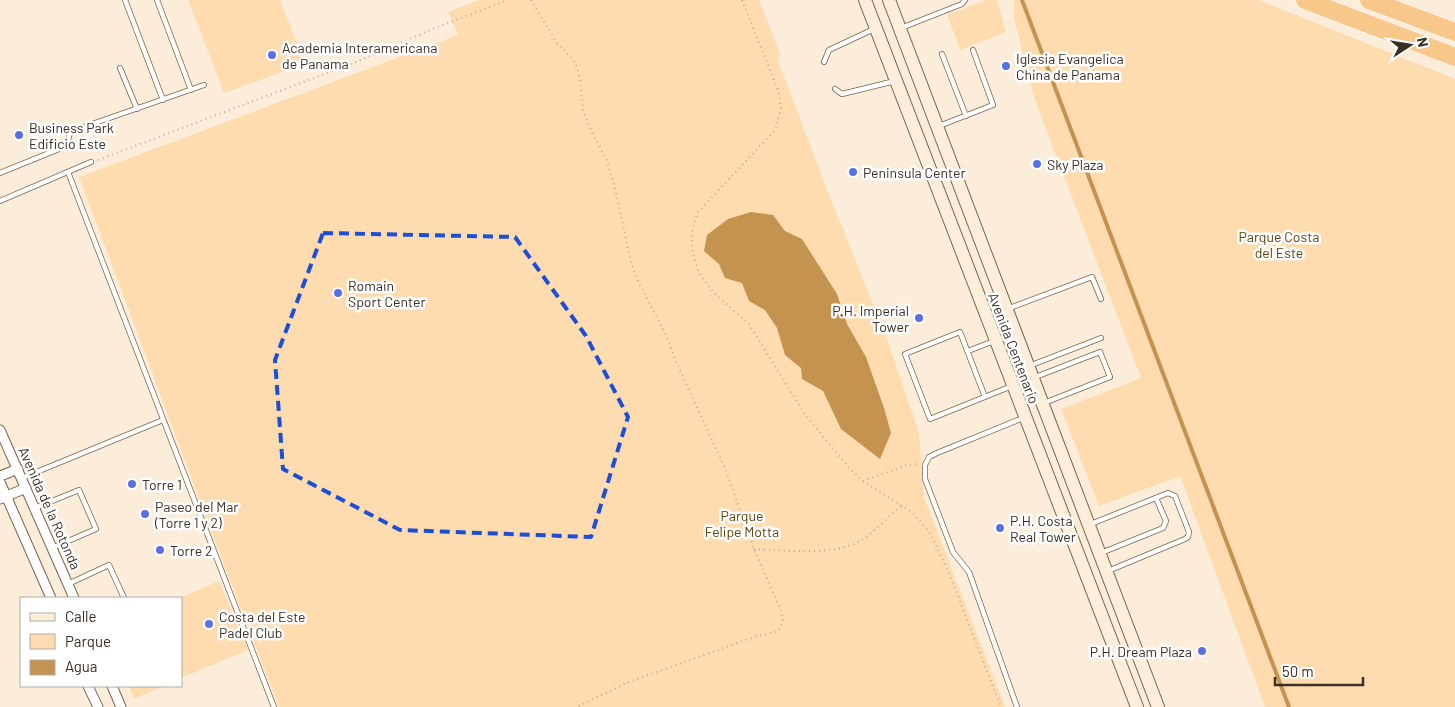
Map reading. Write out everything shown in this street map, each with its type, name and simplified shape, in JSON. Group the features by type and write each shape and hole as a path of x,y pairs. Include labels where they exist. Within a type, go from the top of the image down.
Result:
{"highway":[{"path":"1306,0 1455,56"},
{"path":"1369,0 1455,32"}],"main road":[{"name":"Avenida Centenario","path":"864,0 1137,707"},
{"name":"Avenida Centenario","path":"893,1 900,29 1158,707"},
{"path":"885,54 907,46"},
{"path":"918,140 938,129"},
{"path":"1024,417 1043,407"}],"street":[{"name":"Avenida de la Rotonda","path":"0,430 74,597"},
{"path":"0,476 18,469"},
{"path":"0,482 3,498 50,597"},
{"path":"3,498 26,488"},
{"path":"88,687 98,707"},
{"path":"112,687 121,707"}],"lane":[{"path":"125,0 163,100"},
{"path":"157,0 192,90"},
{"path":"900,29 962,4 965,0"},
{"path":"824,62 829,50 875,28"},
{"path":"938,129 992,105 973,50"},
{"path":"942,54 966,116"},
{"path":"120,68 137,108"},
{"path":"835,89 842,94 895,81"},
{"path":"0,172 59,149 68,140 70,133 75,130 204,85"},
{"path":"0,202 91,162"},
{"path":"68,172 274,707"},
{"path":"1006,310 1092,277 1101,299"},
{"path":"985,397 960,332 905,354 930,418 985,397 1012,386"},
{"path":"1030,372 1101,338"},
{"path":"968,351 995,340"},
{"path":"1030,372 1100,352 1110,377 1043,407"},
{"path":"1017,707 969,572 953,552 925,479 925,465 929,456 1024,417"},
{"path":"22,478 163,420"},
{"path":"35,508 79,490 96,529 52,548"},
{"path":"1089,525 1168,493 1175,496 1189,532 1188,537 1106,571"},
{"path":"1100,554 1163,528 1166,521 1156,498"},
{"path":"68,584 109,565 124,597"}],"path":[{"path":"91,162 356,62 435,28 508,0"},
{"path":"531,0 557,43 575,62 580,78 583,110 607,161 636,277 641,290 668,339 676,362 725,468 754,550 782,613 783,621 780,629 626,683 577,707"},
{"path":"742,0 778,90 781,108 776,129 698,212 692,230 692,250 699,273 712,292 749,324 804,413 847,466 863,481 913,513 930,533 949,574 1000,707"},
{"path":"863,481 907,465 925,465"},
{"path":"754,550 829,550 849,546 863,539 901,506"}],"highlighted area":[{"path":"323,233 515,237 586,336 628,417 591,537 400,530 283,469 275,360"}],"green space":[{"path":"188,0 280,0 305,64 224,93"},
{"name":"Parque Felipe Motta","path":"479,0 759,0 781,56 777,58 839,221 891,350 919,433 924,497 1005,707 279,707 79,177 458,35 448,12"},
{"path":"985,0 997,0 1006,32 960,50 947,15"},
{"name":"Parque Costa del Este","path":"1014,0 1259,0 1455,79 1455,707 1265,707 1180,476 1099,506 1061,409 1141,378 1034,98 1014,18"},
{"name":"Costa del Este Padel Club","path":"219,581 248,650 182,678 181,597"},
{"path":"129,687 162,687 134,699"}],"water":[{"path":"751,212 773,215 785,231 802,239 837,294 847,324 866,357 891,433 880,459 841,429 823,391 802,379 801,368 785,355 777,328 765,310 749,301 742,283 725,278 719,264 704,251 707,235 728,219"}],"waterway":[{"path":"1022,0 1289,707"}],"place":[{"name":"Academia Interamericana de Panama","path":"272,55"},
{"name":"Iglesia Evangelica China de Panama","path":"1006,66"},
{"name":"Business Park Edificio Este","path":"19,135"},
{"name":"Sky Plaza","path":"1037,164"},
{"name":"Peninsula Center","path":"853,172"},
{"name":"Romain Sport Center","path":"338,293"},
{"name":"P.H. Imperial Tower","path":"919,318"},
{"name":"Torre 1","path":"132,484"},
{"name":"Paseo del Mar (Torre 1 y 2)","path":"145,514"},
{"name":"P.H. Costa Real Tower","path":"1000,528"},
{"name":"Torre 2","path":"160,550"},
{"name":"Costa del Este Padel Club","path":"209,624"},
{"name":"P.H. Dream Plaza","path":"1202,651"}]}
